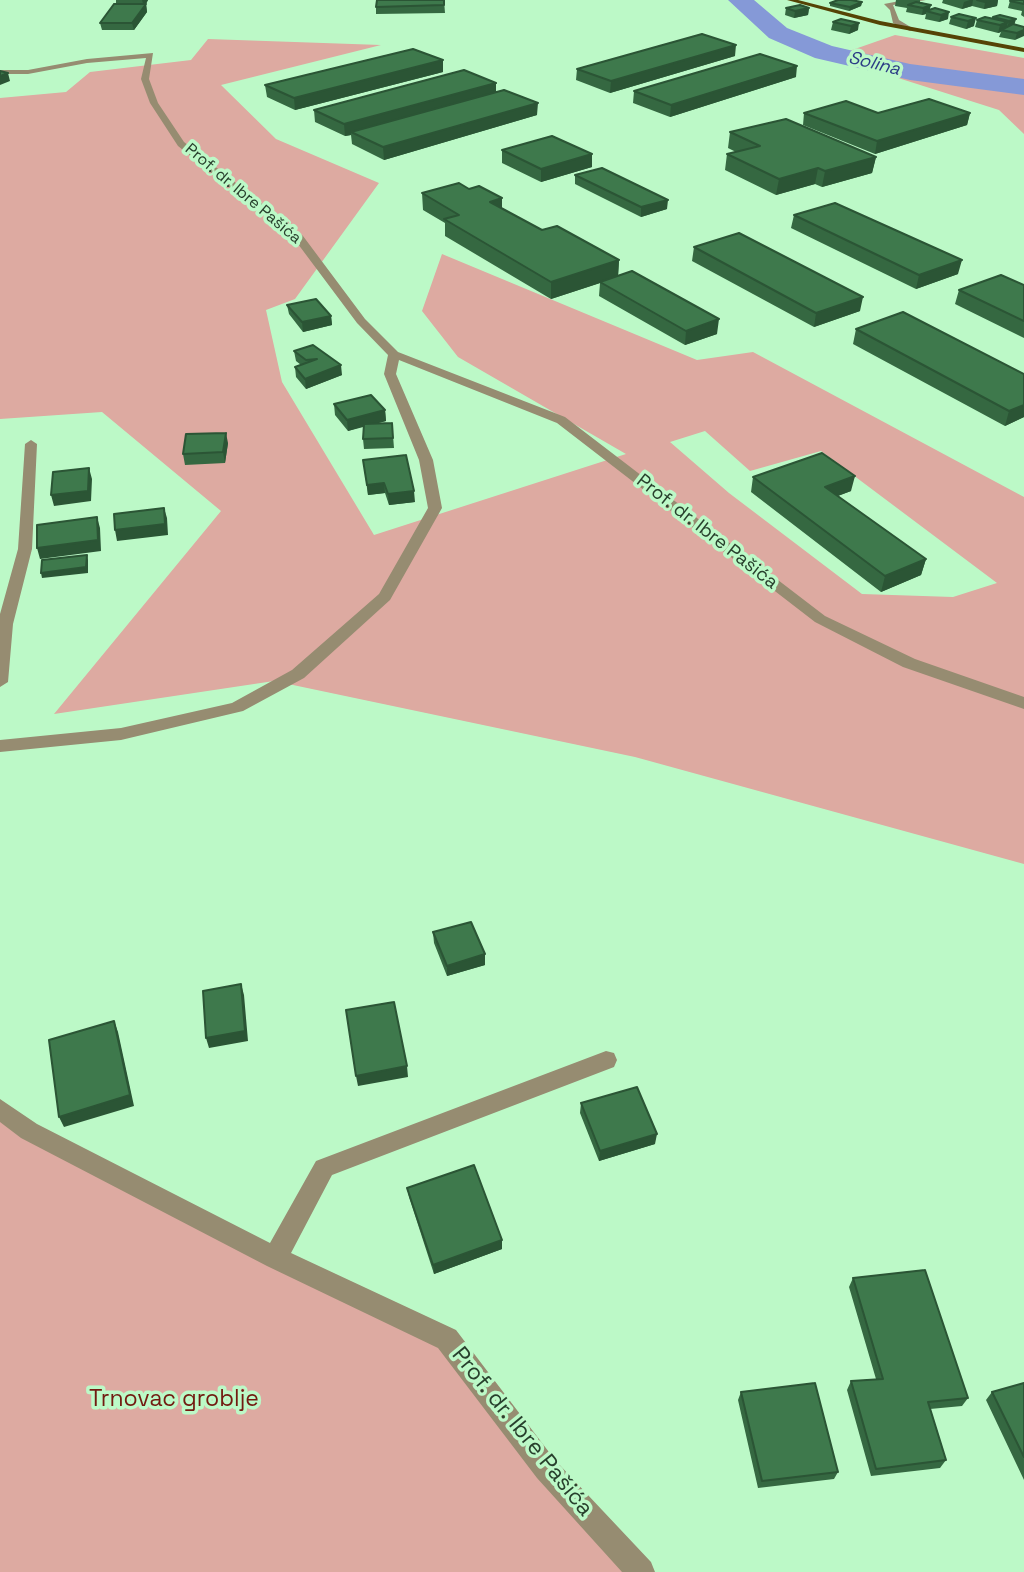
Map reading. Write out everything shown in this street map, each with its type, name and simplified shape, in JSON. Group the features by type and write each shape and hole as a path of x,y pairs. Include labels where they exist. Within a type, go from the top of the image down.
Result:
{"main road":[{"path":"790,0 910,29 1024,50"}],"street":[{"path":"910,29 896,21 893,9 887,4 898,0 923,0"},
{"name":"Prof. dr. Ibre Pašića","path":"0,72 28,72 87,61 150,55 145,79 154,103 181,144 299,238 361,321 394,354 561,420 820,619 909,663 1024,703"},
{"path":"0,746 121,734 237,707 298,674 385,597 436,508 426,460 390,374 394,354"},
{"path":"0,682 5,624 25,549 31,444"},
{"path":"275,1258 324,1168 606,1060"},
{"name":"Prof. dr. Ibre Pašića","path":"0,1109 29,1131 275,1258 447,1339 546,1469 642,1572"}],"green space":[{"path":"895,35 1024,58 1024,134 999,110 832,57"},
{"path":"208,39 381,45 221,85 276,139 379,183 295,299 266,310 282,382 374,535 626,454 458,357 422,311 442,254 697,360 753,352 1024,497 1024,864 635,757 274,681 54,714 221,511 102,412 0,419 0,98 66,92 90,72 191,60","holes":["705,431 750,471 821,451 997,583 953,597 862,594 729,493 670,442"]},
{"name":"Trnovac groblje","path":"0,1109 447,1339 641,1572 0,1572"}],"building":[{"path":"377,0 444,0 444,5 376,7"},
{"path":"838,0 862,2 850,7 830,3"},
{"path":"1024,0 1024,4 1010,1"},
{"path":"916,2 931,5 923,8 908,5"},
{"path":"114,4 146,4 132,23 100,23"},
{"path":"800,5 809,8 795,11 786,8"},
{"path":"935,8 949,12 941,15 926,11"},
{"path":"959,14 976,18 968,21 951,17"},
{"path":"1000,15 1016,19 1009,21 993,17"},
{"path":"985,17 1008,22 1000,25 977,20"},
{"path":"841,19 859,23 851,26 833,22"},
{"path":"1013,24 1024,27 1024,30 1017,33 1001,30"},
{"path":"702,34 736,45 611,81 577,69"},
{"path":"413,49 443,60 294,98 265,85"},
{"path":"760,54 797,66 671,105 634,91"},
{"path":"464,70 496,83 344,124 314,110"},
{"path":"504,90 538,103 383,147 351,132"},
{"path":"929,99 970,113 877,141 804,113 846,101 878,113"},
{"path":"786,119 876,157 825,171 818,168 779,179 727,154 760,146 730,132"},
{"path":"552,136 592,154 541,169 502,150"},
{"path":"602,168 668,200 641,207 575,175"},
{"path":"459,183 469,189 479,186 502,198 490,202 542,230 557,226 619,260 551,282 444,219 459,215 422,193"},
{"path":"835,203 962,260 919,275 794,215"},
{"path":"739,233 863,297 816,313 694,247"},
{"path":"632,271 719,319 686,331 600,282"},
{"path":"1001,275 1024,285 1024,321 959,290"},
{"path":"316,299 331,316 302,322 287,305"},
{"path":"903,312 1024,374 1024,405 1009,411 856,329"},
{"path":"313,345 341,365 305,379 295,367 317,359 306,360 294,351"},
{"path":"371,395 385,410 347,420 334,404"},
{"path":"392,423 393,438 363,439 364,424"},
{"path":"226,433 223,452 183,454 186,434"},
{"path":"822,453 855,476 825,487 926,559 885,576 753,477"},
{"path":"406,455 414,491 388,494 384,483 367,485 363,460"},
{"path":"89,468 88,491 51,495 53,472"},
{"path":"164,508 165,524 115,530 114,514"},
{"path":"97,517 98,540 37,548 37,525"},
{"path":"87,555 86,567 41,573 42,560"},
{"path":"471,922 485,954 447,966 433,932"},
{"path":"241,984 245,1031 206,1038 203,991"},
{"path":"394,1002 407,1066 356,1076 346,1010"},
{"path":"114,1021 130,1095 59,1117 49,1040"},
{"path":"637,1087 657,1134 600,1151 581,1103"},
{"path":"474,1165 502,1240 433,1265 407,1188"},
{"path":"925,1270 968,1398 928,1402 946,1460 876,1469 851,1381 883,1379 853,1278"},
{"path":"815,1383 838,1472 762,1481 741,1392"},
{"path":"1024,1383 1024,1457 992,1392"}],"waterway":[{"name":"Solina","path":"740,0 778,33 824,52 910,72 1024,87"}]}
